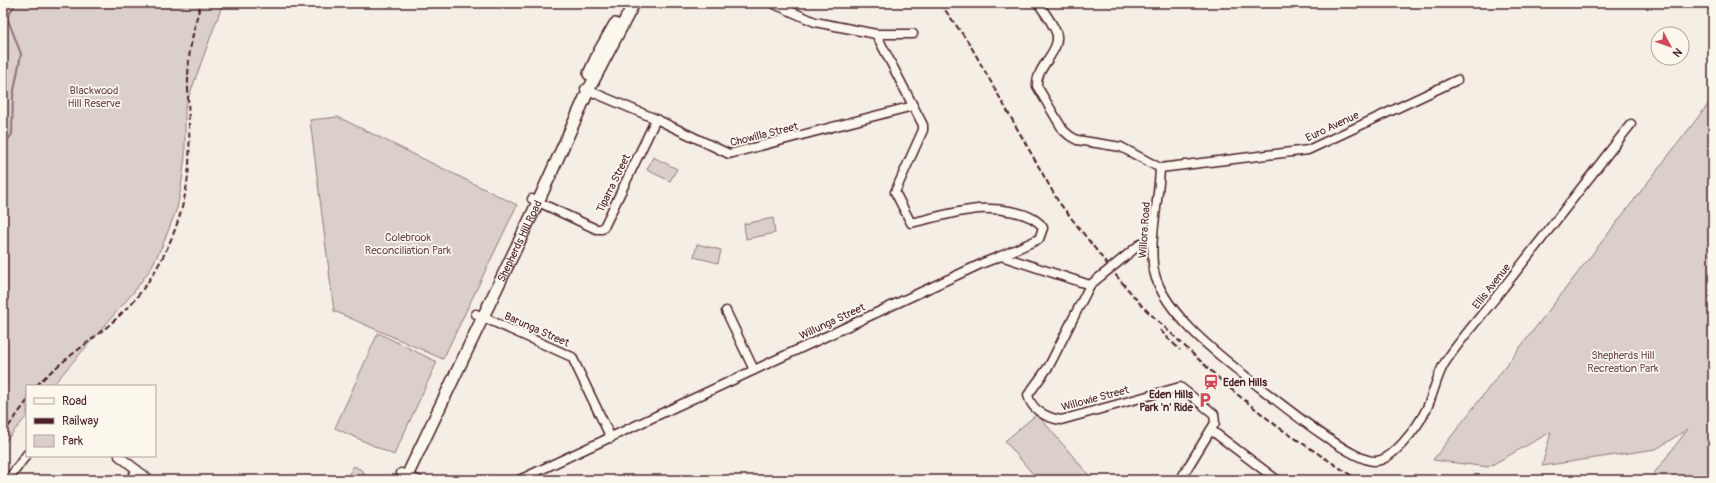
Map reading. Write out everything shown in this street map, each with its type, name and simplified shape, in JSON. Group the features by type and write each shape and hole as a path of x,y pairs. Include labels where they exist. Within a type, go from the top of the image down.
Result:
{"main road":[{"name":"Shepherds Hill Road","path":"586,89 598,52 626,3"},
{"name":"Shepherds Hill Road","path":"403,477 535,200 586,89 634,3"}],"street":[{"path":"772,3 815,22 876,34 913,34"},
{"path":"1038,3 1056,32 1057,38 1055,46 1036,79 1037,86 1062,130 1077,140 1110,144 1127,149 1160,168"},
{"path":"876,34 913,106"},
{"name":"Euro Avenue","path":"1160,168 1308,150 1457,80"},
{"name":"Chowilla Street","path":"586,89 656,119 729,154 913,106"},
{"name":"Willunga Street","path":"519,480 983,263 1040,239 1043,228 1040,223 1035,218 1022,214 977,209 911,223 895,192 922,130 923,125 913,106"},
{"name":"Tiparra Street","path":"535,200 596,229 602,229 656,119"},
{"name":"Ellis Avenue","path":"1375,461 1393,454 1420,420 1446,362 1631,124"},
{"name":"Willora Road","path":"1160,168 1152,240 1152,262 1155,276 1174,312 1225,360 1337,445 1362,458 1375,461"},
{"path":"1001,256 1090,285 1140,245 1152,240"},
{"name":"Willowie Street","path":"1090,285 1049,366 1028,395 1029,403 1041,413 1053,419 1061,420 1180,387 1214,414 1213,427"},
{"path":"726,311 754,370"},
{"name":"Barunga Street","path":"479,315 572,357 611,438"},
{"path":"1180,480 1213,427 1277,480"},
{"path":"8,480 26,455"},
{"path":"119,457 150,480"},
{"path":"130,480 137,470"},
{"path":"403,477 418,480"}],"green space":[{"name":"Blackwood Hill Reserve","path":"3,3 223,3 185,107 185,156 181,188 177,208 163,244 151,268 133,293 53,385 26,385 26,417 3,444"},
{"name":"Shepherds Hill Recreation Park","path":"1713,98 1713,480 1649,480 1688,429 1656,449 1542,466 1551,432 1488,467 1433,460"},
{"name":"Colebrook Reconciliation Park","path":"338,117 517,205 443,359 334,311 310,120"},
{"path":"653,157 677,169 670,181 647,170"},
{"path":"773,218 775,233 746,239 744,224"},
{"path":"697,244 721,250 718,263 694,257"},
{"path":"378,333 437,362 394,455 335,428"},
{"path":"1037,414 1093,480 1038,480 1005,441"},
{"path":"354,466 363,471 366,480 345,480"}],"waterway":[{"path":"3,147 12,134 13,96 21,54 7,17 16,3"}],"railway":[{"path":"37,385 48,374 125,311 147,284 173,236 184,201 187,183 189,165 188,93 190,50 201,3"},
{"path":"940,3 969,43 1058,201 1114,273 1142,306 1227,386 1278,427 1358,480"},
{"path":"1160,330 1180,350"},
{"path":"3,434 26,402"}],"place":[{"name":"Eden Hills","path":"1211,382"},
{"name":"Eden Hills Park 'n' Ride","path":"1205,400"}]}
